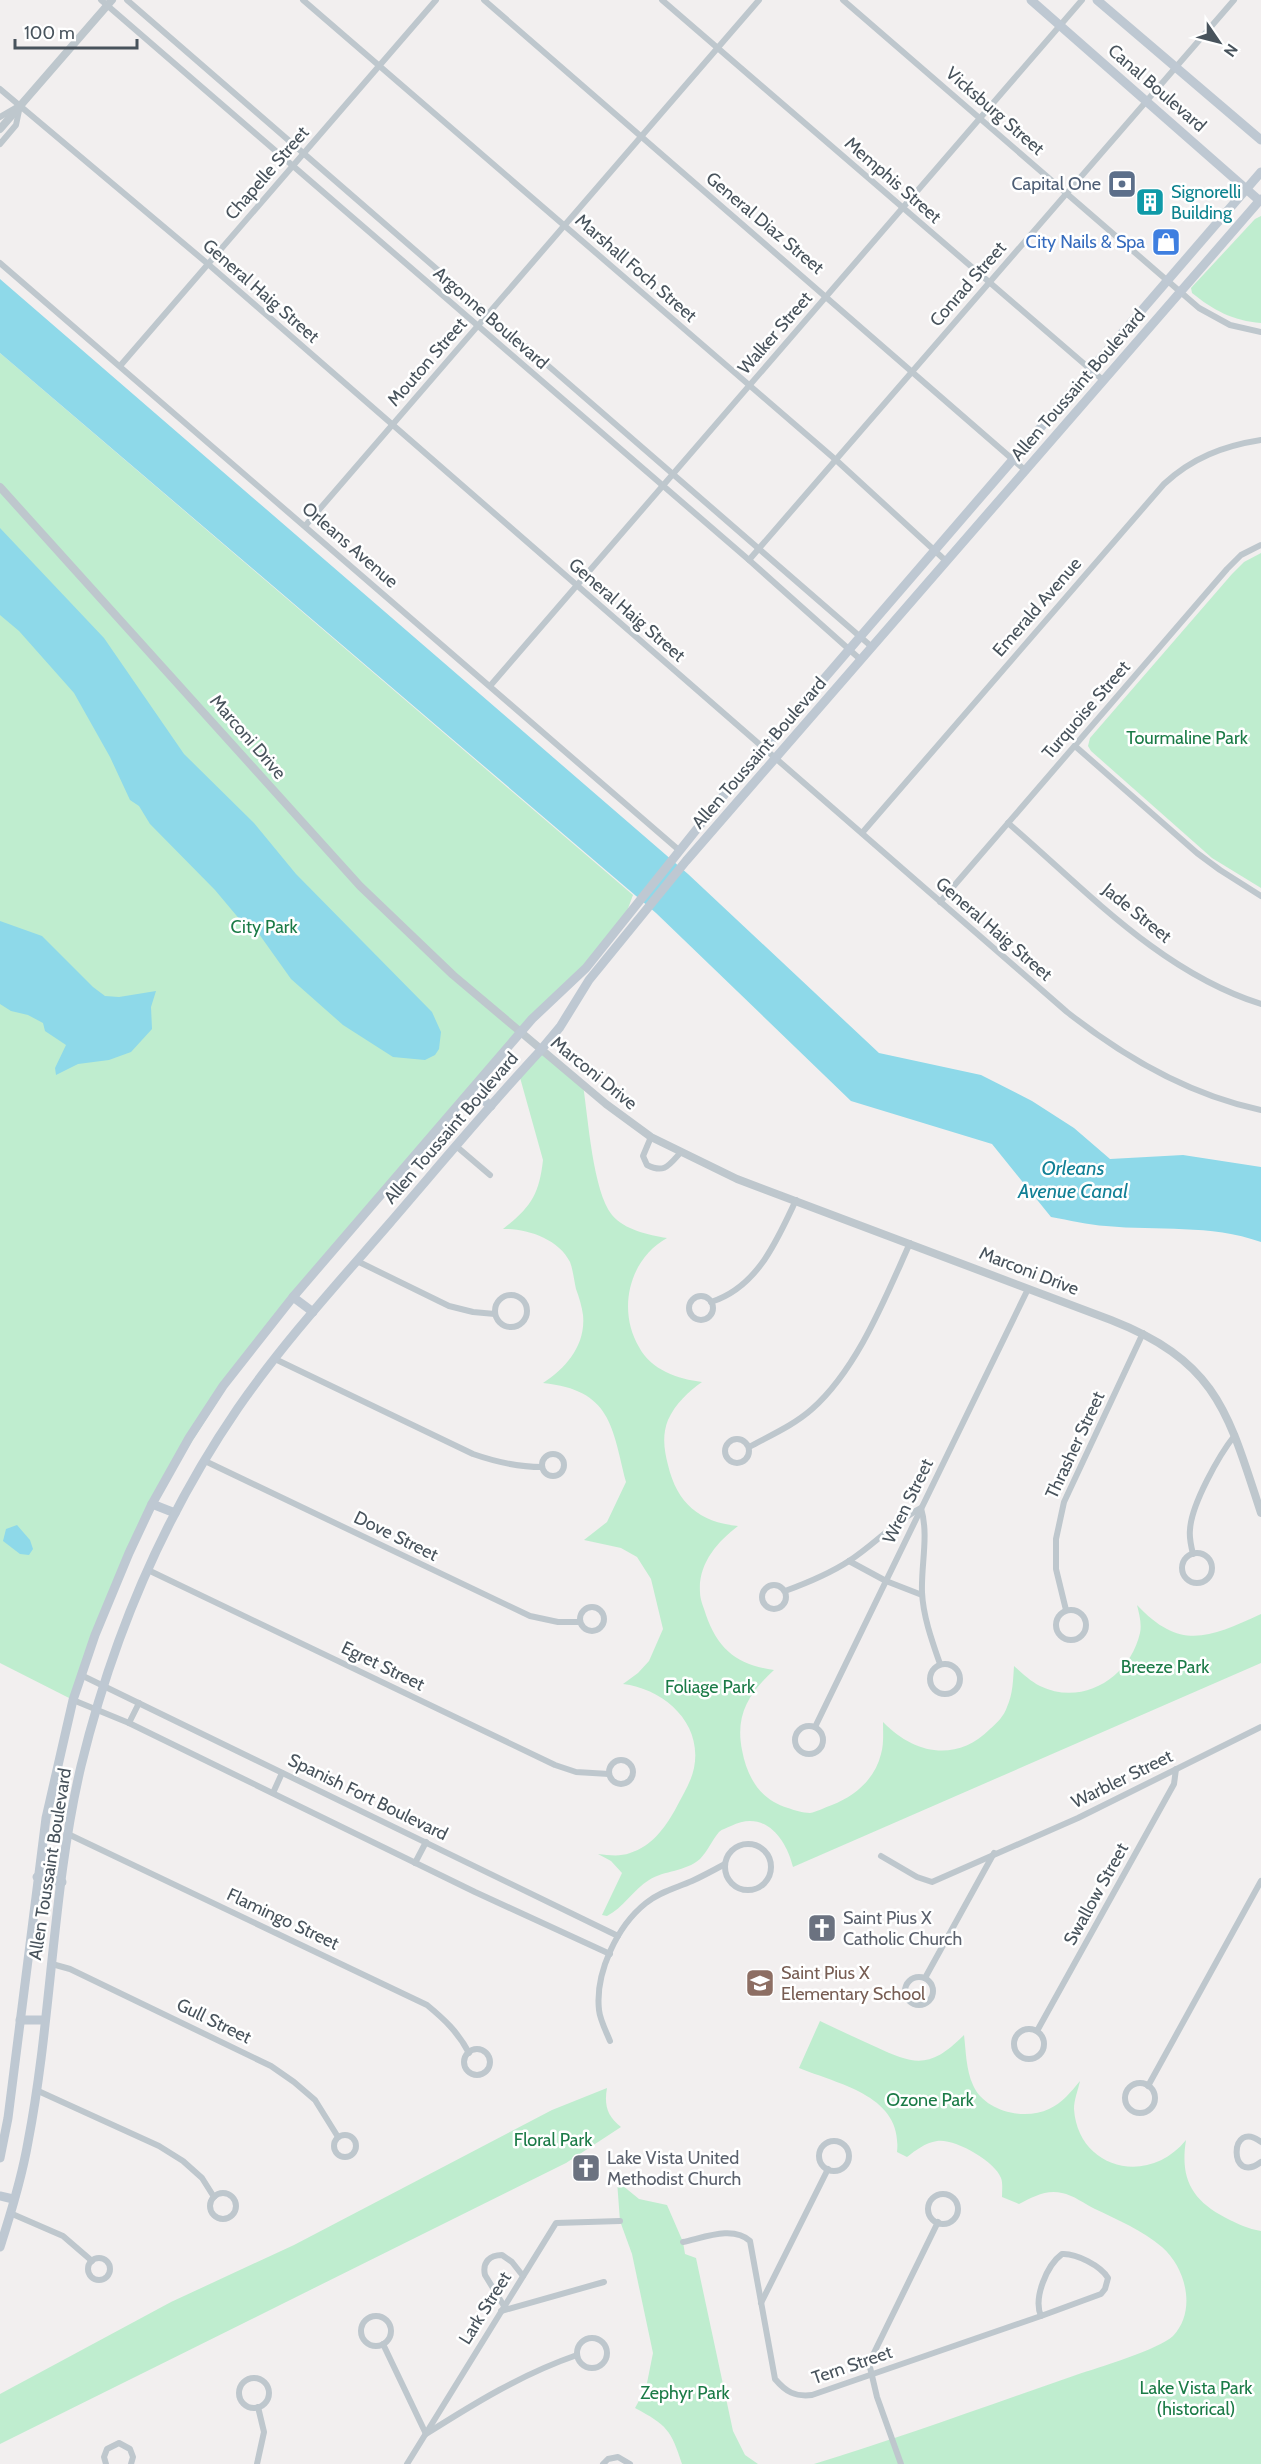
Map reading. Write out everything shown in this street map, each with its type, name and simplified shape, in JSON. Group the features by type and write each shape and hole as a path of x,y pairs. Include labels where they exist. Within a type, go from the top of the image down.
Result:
{"main road":[{"name":"Canal Boulevard","path":"1031,0 1261,200"},
{"name":"Canal Boulevard","path":"1097,0 1261,140"},
{"name":"Allen Toussaint Boulevard","path":"0,2247 29,2141 68,1833 81,1767 104,1686 125,1626 148,1570 175,1514 205,1461 239,1408 313,1312 560,1027 589,980 678,852 709,813 1261,172"},
{"name":"Allen Toussaint Boulevard","path":"0,2158 8,2118 38,1877 56,1773 74,1700 108,1600 152,1504 189,1438 223,1386 293,1297 520,1034 586,968 721,823 1261,200"},
{"path":"1214,226 1227,238"},
{"path":"1129,327 1141,338"},
{"path":"709,813 721,823"},
{"path":"472,1090 491,1106"},
{"path":"293,1297 313,1312"},
{"path":"152,1504 175,1514"},
{"path":"38,1877 62,1882"},
{"path":"20,2020 44,2020"},
{"path":"0,2196 13,2199"}],"street":[{"name":"Argonne Boulevard","path":"127,0 872,647"},
{"name":"Marshall Foch Street","path":"303,0 836,460 946,561"},
{"name":"Chapelle Street","path":"120,366 436,0"},
{"name":"General Diaz Street","path":"484,0 1026,471"},
{"name":"Memphis Street","path":"662,0 1104,381"},
{"name":"Mouton Street","path":"305,526 759,0"},
{"name":"Vicksburg Street","path":"843,0 1206,313 1238,328 1261,332"},
{"name":"Walker Street","path":"490,686 1082,0"},
{"name":"Conrad Street","path":"749,560 1234,0"},
{"name":"Argonne Boulevard","path":"107,2 861,660"},
{"path":"0,129 107,2"},
{"name":"General Haig Street","path":"0,89 208,264 1067,1012 1126,1055 1205,1094 1261,1110"},
{"path":"0,117 20,106"},
{"path":"0,144 16,125 20,106"},
{"name":"Orleans Avenue","path":"0,263 490,686 678,852"},
{"name":"Emerald Avenue","path":"862,833 1164,484 1177,472 1214,451 1261,440"},
{"name":"Marconi Drive","path":"0,487 360,886 453,975 540,1051 651,1137 737,1179 1143,1333 1167,1347 1195,1371 1216,1396 1235,1436 1261,1513"},
{"name":"Turquoise Street","path":"940,902 1227,569 1241,555 1261,545"},
{"path":"1075,746 1197,853 1261,896"},
{"name":"Jade Street","path":"1008,823 1158,952 1219,988 1261,1004"},
{"path":"651,1137 643,1156 647,1165 656,1170 666,1168 681,1152"},
{"path":"456,1146 490,1175"},
{"path":"711,1302 722,1299 754,1273 773,1248 796,1200"},
{"path":"749,1447 795,1422 813,1409 830,1390 876,1317 910,1243"},
{"path":"357,1261 449,1306 495,1314 502,1324 512,1326 525,1318 527,1308 522,1299 507,1295 498,1301 495,1314"},
{"name":"Wren Street","path":"815,1727 1028,1289"},
{"path":"705,1297 711,1302 713,1310 709,1317 698,1320 691,1316 688,1308 694,1298 705,1297"},
{"name":"Thrasher Street","path":"1066,1610 1056,1569 1056,1539 1064,1502 1143,1333"},
{"path":"275,1359 473,1454 494,1462 542,1467"},
{"path":"1193,1554 1190,1530 1192,1516 1216,1466 1235,1436"},
{"path":"733,1439 745,1440 749,1447 747,1459 739,1463 731,1462 726,1455 727,1444 733,1439"},
{"name":"Dove Street","path":"205,1461 530,1616 558,1622 579,1622 587,1631 596,1631 602,1626 603,1614 590,1607 580,1614 579,1622"},
{"path":"785,1591 817,1579 849,1561 908,1515 921,1508 926,1524 922,1595 940,1665"},
{"path":"1193,1554 1206,1556 1211,1563 1210,1576 1199,1583 1190,1582 1182,1571 1185,1559 1193,1554"},
{"path":"849,1561 886,1581 922,1595"},
{"name":"Egret Street","path":"148,1570 555,1765 576,1772 609,1774"},
{"path":"779,1586 785,1591 786,1599 783,1606 775,1610 765,1605 762,1597 767,1587 779,1586"},
{"name":"Thrasher Street","path":"1066,1610 1077,1611 1085,1619 1086,1626 1083,1634 1074,1640 1063,1638 1056,1629 1058,1616 1066,1610"},
{"path":"940,1665 953,1665 959,1672 960,1681 953,1692 939,1693 930,1684 932,1670 940,1665"},
{"name":"Spanish Fort Boulevard","path":"81,1675 618,1936"},
{"path":"74,1700 129,1723 415,1863 610,1954"},
{"path":"129,1723 139,1703"},
{"name":"Wren Street","path":"806,1726 815,1727 822,1734 821,1747 813,1753 804,1752 797,1746 798,1732 806,1726"},
{"name":"Warbler Street","path":"881,1856 917,1877 932,1882 1078,1818 1261,1727"},
{"name":"Swallow Street","path":"1037,2031 1174,1784 1176,1769"},
{"path":"273,1793 282,1773"},
{"name":"Flamingo Street","path":"68,1833 418,2001 446,2020 469,2052"},
{"path":"415,1863 426,1842"},
{"path":"609,2041 599,2012 600,1992 610,1954 618,1936 646,1903 666,1890 691,1882 725,1864 732,1851 745,1844 760,1848 766,1853 771,1868 766,1882 760,1887 746,1891 732,1885 728,1879 725,1864"},
{"path":"925,1978 994,1853"},
{"path":"1148,2086 1261,1881"},
{"name":"Gull Street","path":"52,1964 70,1969 271,2066 315,2100 338,2137"},
{"path":"915,1978 925,1978 932,1986 932,1996 925,2004 913,2004 906,1996 906,1985 915,1978"},
{"name":"Swallow Street","path":"1025,2030 1037,2031 1044,2041 1042,2052 1034,2058 1022,2057 1015,2047 1017,2036 1025,2030"},
{"name":"Flamingo Street","path":"477,2049 488,2055 490,2063 487,2071 476,2075 468,2072 464,2064 469,2052 477,2049"},
{"path":"1137,2084 1148,2086 1154,2094 1153,2105 1144,2112 1132,2110 1126,2101 1129,2089 1137,2084"},
{"path":"36,2090 139,2137 183,2161 202,2178 213,2197"},
{"path":"1260,2138 1249,2137 1241,2140 1237,2146 1236,2155 1246,2166 1255,2166 1261,2162"},
{"path":"827,2142 840,2142 848,2151 848,2161 839,2169 828,2169 820,2160 820,2150 827,2142"},
{"path":"761,2303 828,2169"},
{"path":"221,2193 230,2195 235,2202 232,2214 225,2218 214,2215 210,2204 213,2197 221,2193"},
{"path":"939,2194 949,2195 957,2204 957,2215 950,2222 938,2222 929,2213 929,2203 939,2194"},
{"path":"10,2213 63,2236 92,2261"},
{"name":"Lark Street","path":"407,2464 556,2223 620,2221"},
{"path":"901,2464 869,2363 938,2222"},
{"name":"Tern Street","path":"683,2242 729,2233 744,2236 750,2241 775,2379 786,2391 800,2396 812,2395 1041,2316 1101,2294 1108,2282 1106,2274 1076,2256 1062,2254 1053,2264 1039,2294 1038,2309 1041,2316"},
{"path":"523,2276 512,2262 502,2255 491,2257 486,2261 485,2275 502,2309 604,2282"},
{"path":"383,2317 389,2324 390,2337 383,2344 374,2346 363,2338 361,2329 369,2318 383,2317"},
{"path":"591,2337 604,2343 608,2352 604,2362 596,2368 586,2367 577,2355 581,2341 591,2337"},
{"path":"383,2344 426,2434 483,2397 525,2375 577,2355"},
{"path":"250,2378 263,2381 268,2389 268,2398 258,2407 245,2404 240,2397 240,2388 250,2378"},
{"path":"257,2464 264,2432 258,2407"},
{"path":"106,2464 104,2457 107,2449 119,2443 130,2449 133,2457 131,2464"},
{"path":"603,2464 608,2459 618,2457 630,2464"}],"green space":[{"path":"1261,216 1261,323 1241,320 1224,314 1192,293 1191,288 1255,219"},
{"name":"City Park","path":"0,353 633,895 623,922 548,1004 255,1343 152,1504 73,1700 0,1663"},
{"name":"Tourmaline Park","path":"1261,553 1261,888 1212,858 1088,746 1090,738 1232,574 1244,562"},
{"name":"Foliage Park","path":"540,1051 583,1085 596,1172 600,1189 612,1215 630,1228 667,1238 654,1247 636,1272 630,1286 629,1317 632,1333 644,1355 651,1362 675,1376 702,1382 683,1398 671,1414 665,1431 665,1454 677,1490 692,1508 712,1520 738,1526 710,1554 702,1572 700,1595 711,1627 723,1646 740,1660 774,1670 757,1687 742,1715 740,1737 744,1760 751,1778 762,1793 778,1804 810,1813 849,1797 869,1779 878,1763 883,1746 883,1722 908,1741 935,1750 963,1747 977,1740 1004,1713 1012,1692 1014,1666 1036,1684 1056,1692 1072,1693 1102,1684 1115,1675 1135,1649 1141,1630 1137,1605 1153,1620 1182,1635 1211,1634 1261,1614 1261,1663 793,1867 790,1856 779,1837 763,1824 754,1821 743,1822 723,1829 700,1859 681,1869 649,1880 613,1913 607,1916 602,1915 622,1873 611,1861 598,1854 630,1853 645,1846 657,1836 671,1817 689,1784 693,1774 695,1752 686,1723 677,1711 653,1693 623,1684 649,1661 663,1629 651,1579 637,1557 621,1548 584,1540 607,1522 626,1482 612,1428 605,1414 583,1394 566,1387 543,1383 567,1363 578,1346 581,1336 583,1312 570,1262 558,1247 541,1236 522,1230 503,1229 527,1207 539,1182 543,1160 519,1074"},
{"path":"820,2021 890,2053 913,2060 932,2058 952,2046 964,2035 968,2067 978,2094 995,2107 1017,2114 1039,2112 1054,2107 1080,2081 1074,2109 1078,2129 1088,2146 1101,2158 1117,2165 1135,2167 1153,2163 1170,2155 1186,2140 1187,2177 1196,2195 1204,2204 1226,2218 1247,2228 1261,2231 1261,2464 814,2464 945,2421 1155,2347 1173,2336 1180,2326 1185,2314 1186,2302 1186,2290 1182,2278 1170,2256 1146,2235 1130,2226 1062,2193 1045,2193 1019,2204 1002,2197 1002,2180 997,2171 983,2158 953,2143 933,2142 907,2157 897,2152 896,2133 890,2118 880,2105 850,2087 799,2068"},
{"name":"Floral Park","path":"607,2088 608,2110 612,2119 621,2127 566,2163 0,2444 0,2394 171,2302 294,2245 552,2110"},
{"name":"Zephyr Park","path":"617,2181 639,2199 667,2205 683,2242 685,2254 696,2258 733,2431 745,2455 758,2464 682,2464 675,2443 661,2424 635,2408 646,2388 653,2353 632,2254 620,2221"}],"water":[{"name":"Orleans Avenue Canal","path":"0,279 688,874 879,1053 981,1075 1032,1101 1074,1128 1110,1159 1183,1155 1261,1167 1261,1242 1242,1236 1203,1230 1085,1224 1051,1217 992,1144 851,1101 656,913 0,353"},
{"path":"0,528 104,638 184,754 254,823 296,874 432,1012 441,1032 439,1049 435,1055 425,1060 393,1057 343,1025 291,979 259,934 241,921 215,890 150,824 139,806 130,800 110,757 74,693 19,631 0,615"},
{"path":"0,921 42,936 105,996 119,997 156,991 151,1007 152,1029 131,1052 109,1060 78,1064 56,1075 55,1068 66,1045 45,1031 43,1023 28,1015 11,1011 0,1004"},
{"path":"17,1525 30,1540 33,1549 29,1555 20,1554 3,1541 6,1529"}],"place":[{"name":"Capital One","path":"1122,184"},
{"name":"Signorelli Building","path":"1150,202"},
{"name":"City Nails & Spa","path":"1166,242"},
{"name":"Saint Pius X Catholic Church","path":"822,1928"},
{"name":"Saint Pius X Elementary School","path":"760,1983"},
{"name":"Lake Vista United Methodist Church","path":"586,2168"}],"park label":[{"name":"Breeze Park","path":"1165,1667"},
{"name":"Ozone Park","path":"930,2100"},
{"name":"Lake Vista Park (historical)","path":"1196,2398"}]}
